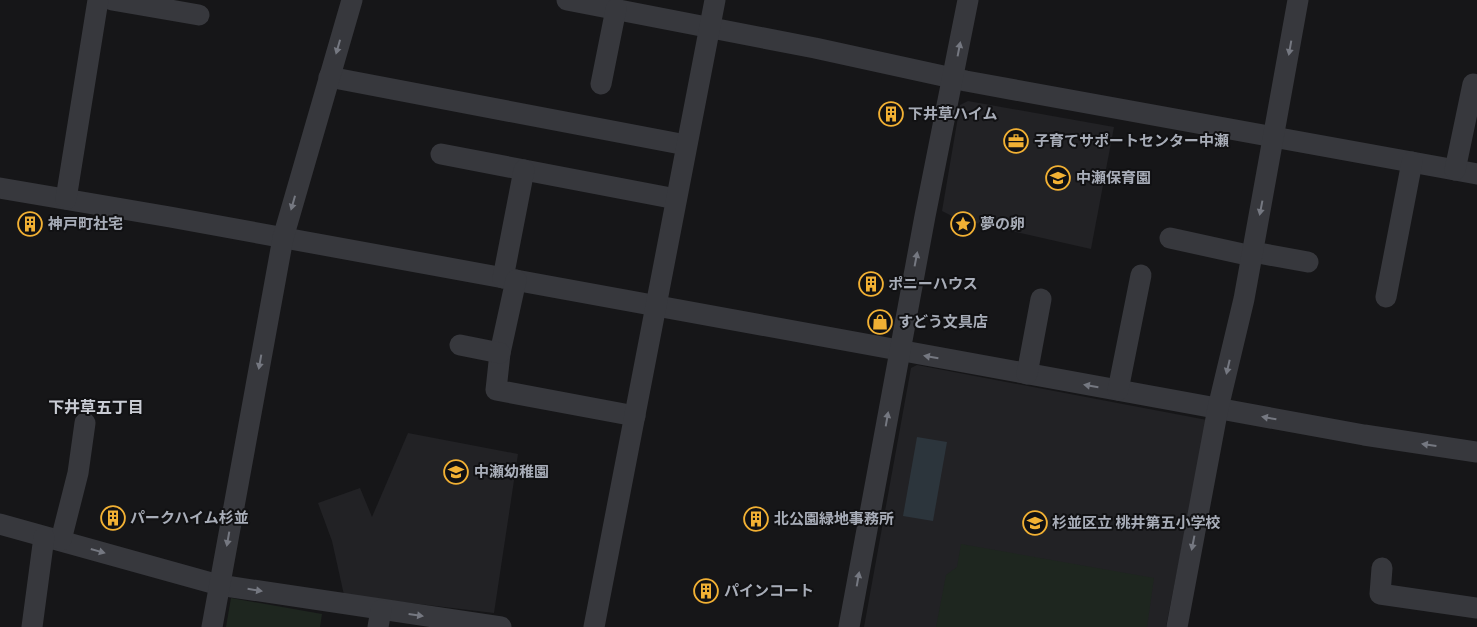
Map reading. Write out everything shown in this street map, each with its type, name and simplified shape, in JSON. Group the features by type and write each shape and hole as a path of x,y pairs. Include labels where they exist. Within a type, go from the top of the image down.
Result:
{"street":[{"path":"66,199 98,0"},
{"path":"112,0 199,15"},
{"path":"212,627 283,238 352,0"},
{"path":"567,0 621,7 710,28 953,78 1477,174"},
{"path":"594,627 715,0"},
{"path":"849,627 899,351 968,0"},
{"path":"1177,627 1218,408 1244,298 1298,0"},
{"path":"602,84 621,7"},
{"path":"329,77 686,145"},
{"path":"1456,170 1473,84 1477,85"},
{"path":"441,154 676,199"},
{"path":"1386,297 1412,162"},
{"path":"524,170 496,390 634,416"},
{"path":"0,188 1364,435 1477,452"},
{"path":"1170,238 1252,254 1308,262"},
{"path":"1118,390 1141,275"},
{"path":"1027,374 1041,299"},
{"path":"460,345 500,353"},
{"path":"32,627 52,539 78,473 85,424"},
{"path":"0,524 219,584 379,618 501,627"},
{"path":"1382,568 1380,594 1477,608"}],"shaded area":[{"path":"968,101 1114,127 1091,249 958,219 942,211 960,105"},
{"name":"杉並区立 桃井第五小学校","path":"917,365 1207,420 1166,627 864,627 911,368"},
{"path":"408,433 518,454 494,613 344,595 332,541 318,503 360,488 372,517"},
{"path":"917,437 947,442 933,521 903,516"},
{"path":"961,544 1154,578 1147,627 936,627 946,575 957,567"},
{"path":"231,598 322,614 320,627 226,627"}],"place":[{"name":"下井草ハイム","path":"891,114"},
{"name":"子育てサポートセンター中瀬","path":"1016,141"},
{"name":"中瀬保育園","path":"1058,178"},
{"name":"神戸町社宅","path":"30,224"},
{"name":"夢の卵","path":"963,224"},
{"name":"ポニーハウス","path":"871,284"},
{"name":"すどう文具店","path":"880,322"},
{"name":"中瀬幼稚園","path":"456,472"},
{"name":"パークハイム杉並","path":"113,518"},
{"name":"北公園緑地事務所","path":"756,519"},
{"name":"杉並区立 桃井第五小学校","path":"1035,523"},
{"name":"パインコート","path":"706,591"}],"district":[{"name":"下井草五丁目","path":"96,407"}]}
